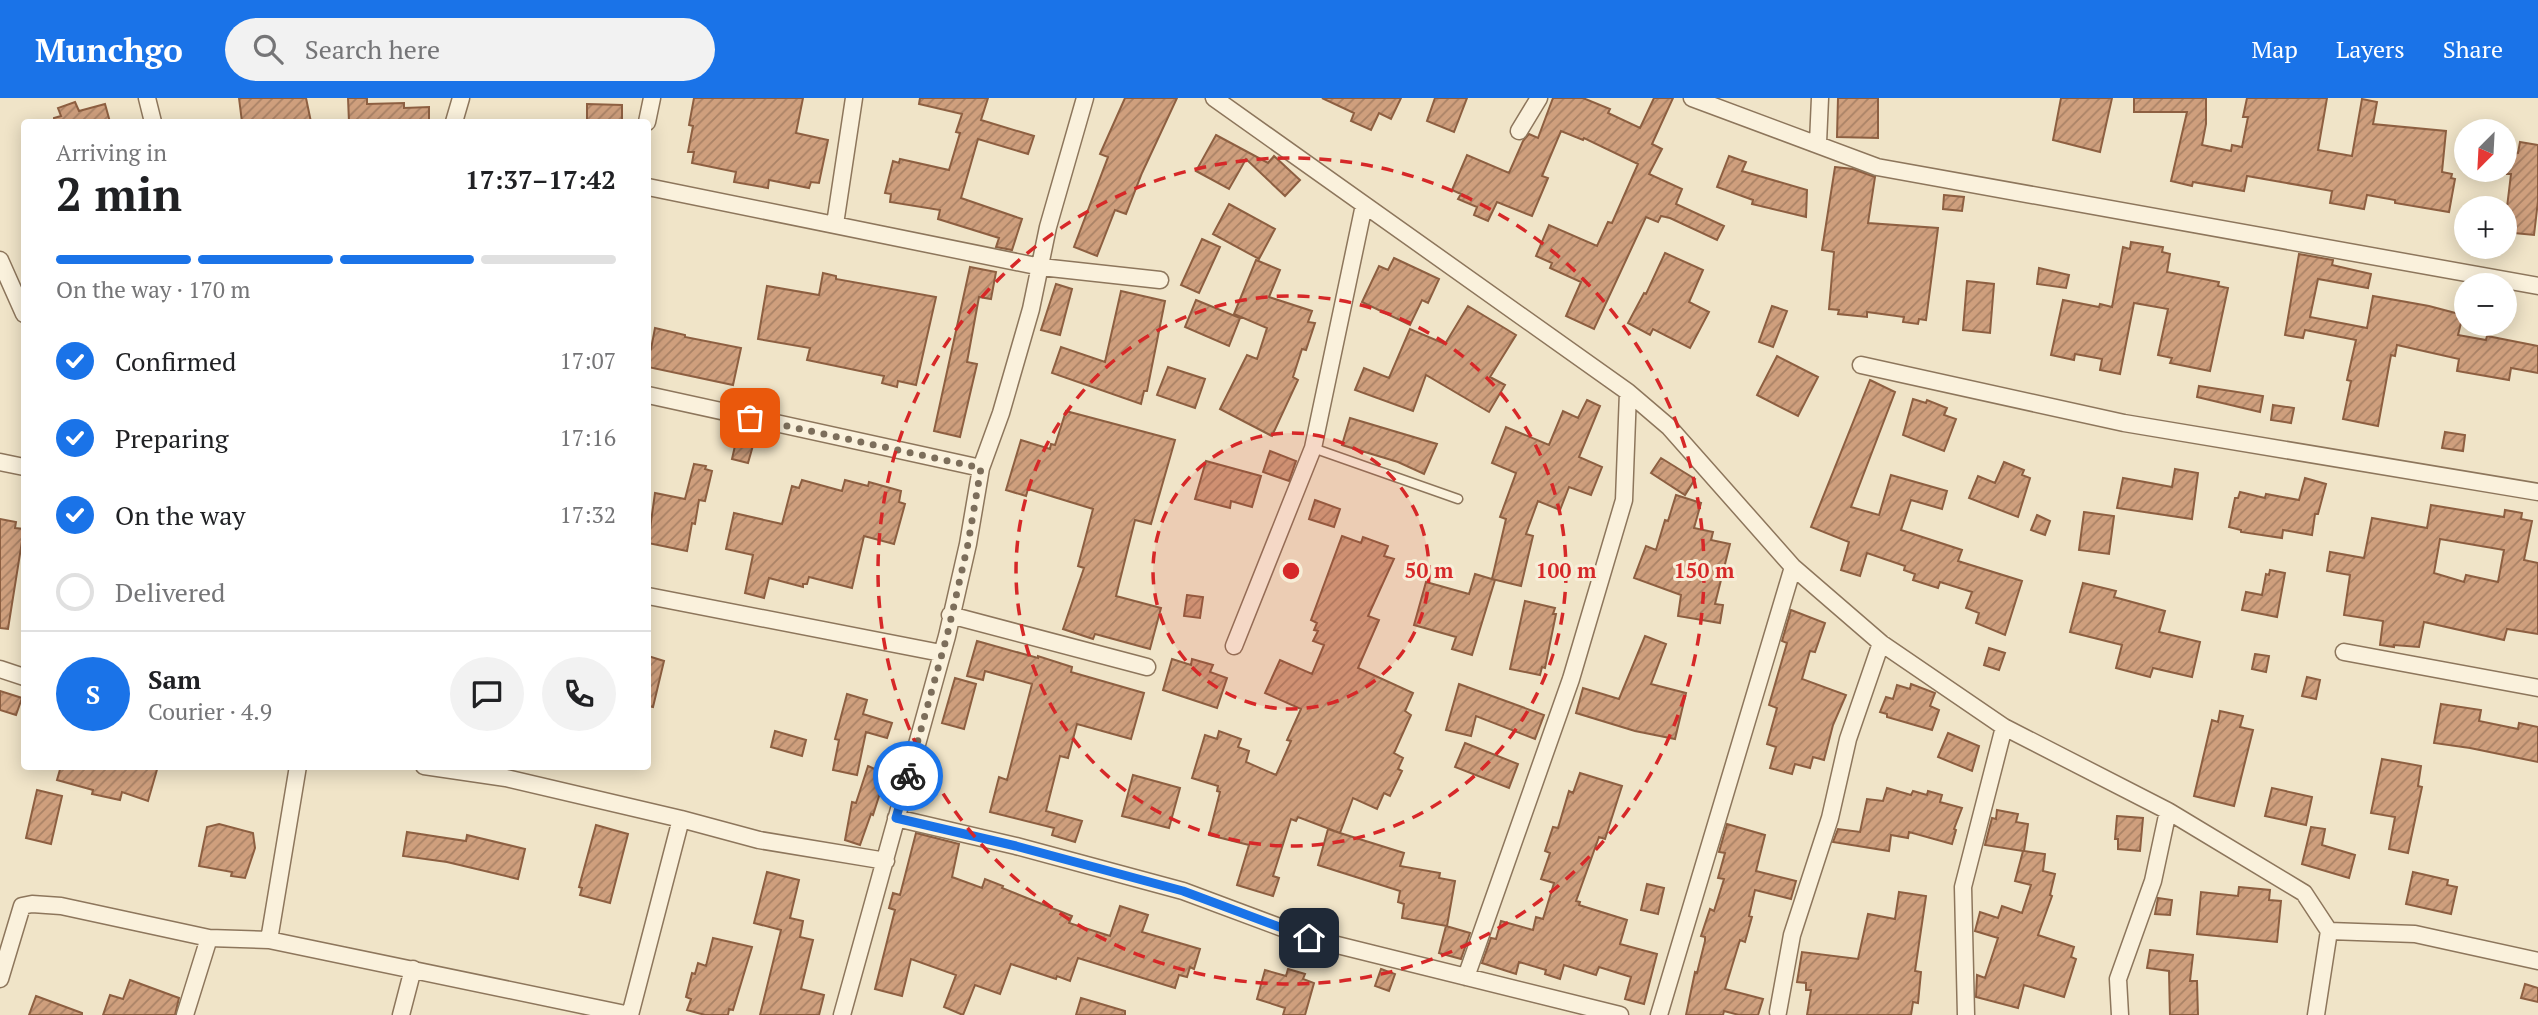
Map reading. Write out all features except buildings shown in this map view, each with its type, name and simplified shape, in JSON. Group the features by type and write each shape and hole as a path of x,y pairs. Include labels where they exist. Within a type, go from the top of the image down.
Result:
{"street":[{"path":"147,98 152,119"},
{"path":"455,119 461,98"},
{"path":"648,119 652,98"},
{"path":"835,224 854,98"},
{"path":"842,1015 941,653 968,544 981,468 1001,413 1084,98"},
{"path":"1214,98 1628,392 1670,428 1793,567 1881,643 2004,727 2168,811 2304,893 2329,931 2316,1015"},
{"path":"1519,131 1539,98"},
{"path":"1692,98 1877,167 2538,286"},
{"path":"1818,143 1820,98"},
{"path":"651,188 1041,267 1160,280"},
{"path":"1234,646 1314,448 1364,205"},
{"path":"0,260 21,307"},
{"path":"1861,365 2124,423 2538,492"},
{"path":"1466,977 1571,679 1624,500 1628,392"},
{"path":"651,396 981,468"},
{"path":"0,462 21,466"},
{"path":"1659,1015 1793,567"},
{"path":"651,597 941,653"},
{"path":"950,615 1147,667"},
{"path":"1778,1012 1792,935 1830,818 1848,739 1881,643"},
{"path":"2344,652 2538,688"},
{"path":"0,669 21,676"},
{"path":"1966,1015 1963,887 2004,727"},
{"path":"269,940 297,770"},
{"path":"451,770 506,778 759,840 886,861"},
{"path":"2120,1015 2118,979 2153,881 2168,811"},
{"path":"896,818 1016,846 1183,891 1309,938 1620,1015"},
{"path":"0,979 22,906 32,904 61,906 209,938 269,940 630,1015 681,819"},
{"path":"2329,931 2415,934 2538,961"},
{"path":"186,1015 209,938"},
{"path":"401,1015 413,969"}],"lane":[{"path":"1314,448 1458,499"}],"way so far":[{"path":"750,418 981,468 968,544 947,636 908,776"}],"route":[{"path":"908,776 896,818 1016,846 1183,891 1309,938"}]}
